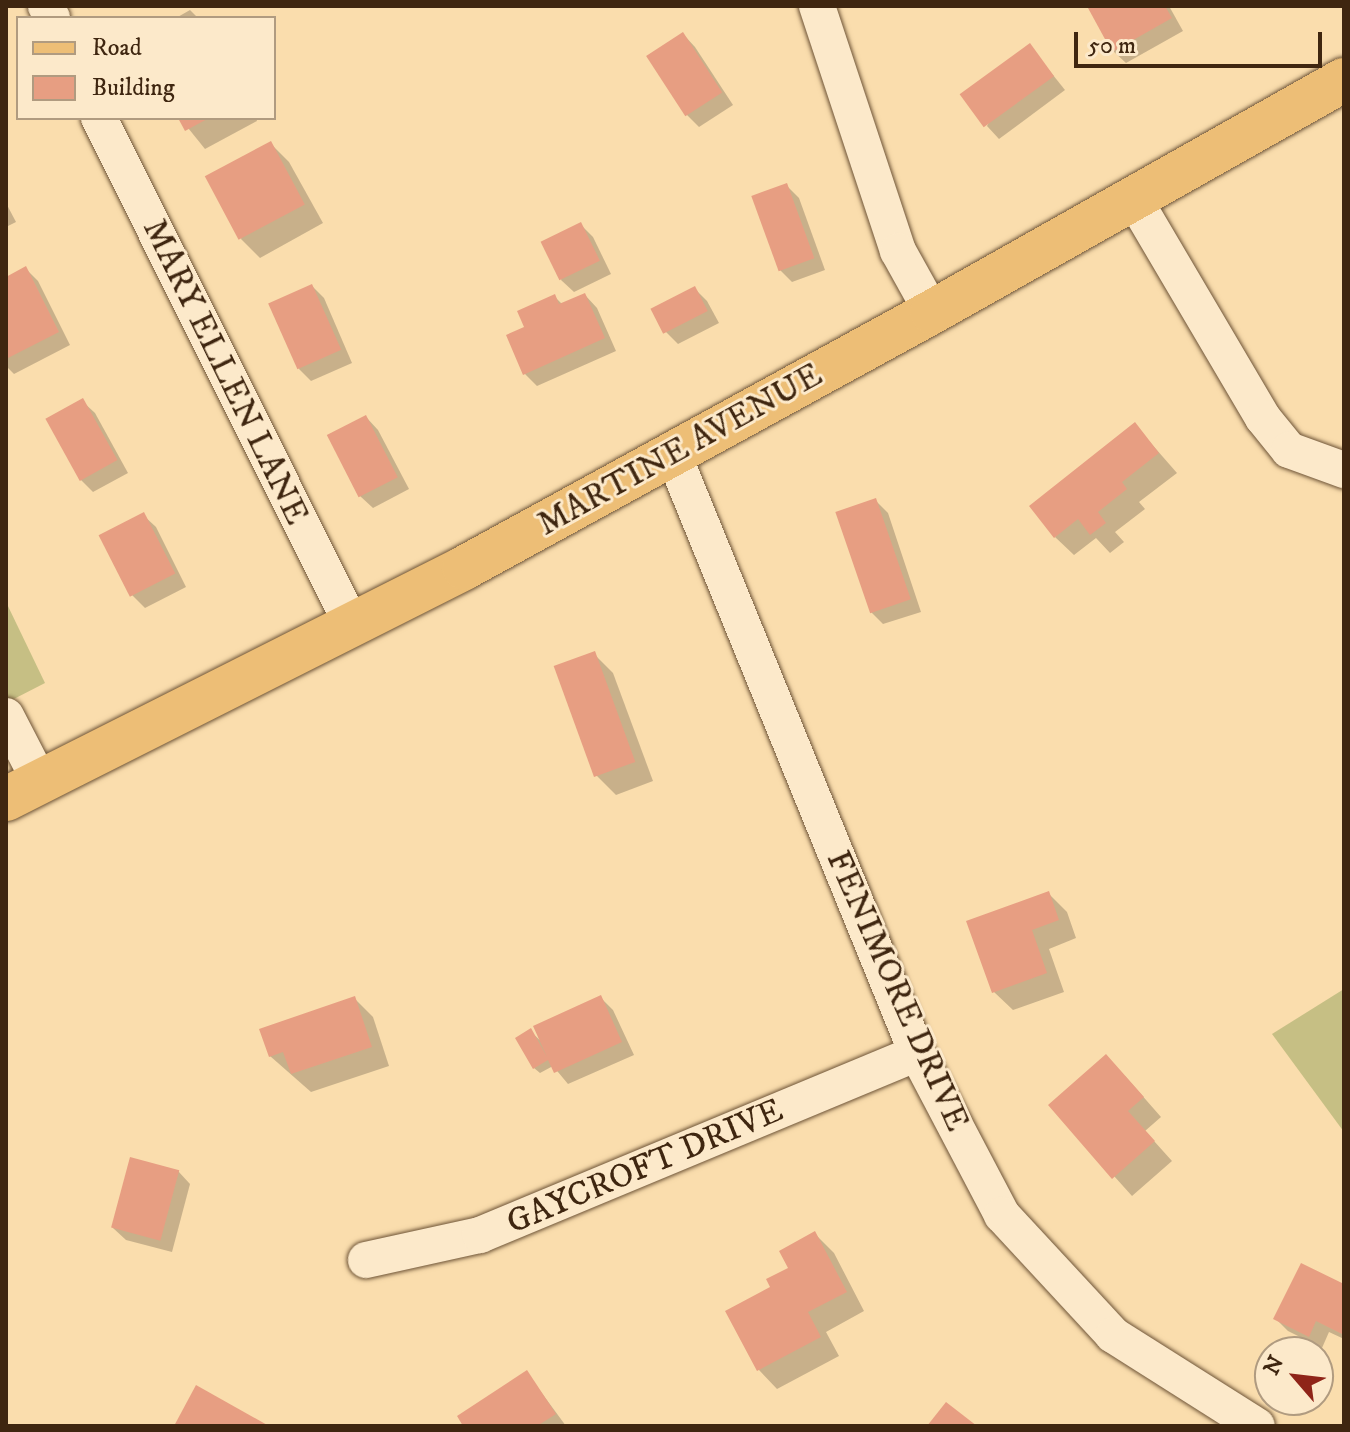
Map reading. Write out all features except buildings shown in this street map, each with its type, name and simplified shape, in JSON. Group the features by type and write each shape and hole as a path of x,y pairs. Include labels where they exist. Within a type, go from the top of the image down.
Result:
{"main road":[{"name":"MARTINE AVENUE","path":"23,791 352,625 673,454 1344,80"}],"street":[{"path":"817,6 898,251 932,312"},
{"name":"MARY ELLEN LANE","path":"100,120 352,625"},
{"path":"1134,199 1263,418 1289,450 1344,470"},
{"name":"FENIMORE DRIVE","path":"673,454 917,1053 1002,1215 1113,1335 1257,1426"},
{"path":"6,716 23,791"},
{"name":"GAYCROFT DRIVE","path":"366,1260 480,1235 917,1053"}],"shaded area":[{"path":"6,602 45,683 6,703"},
{"path":"1344,989 1344,1132 1272,1034"}]}
